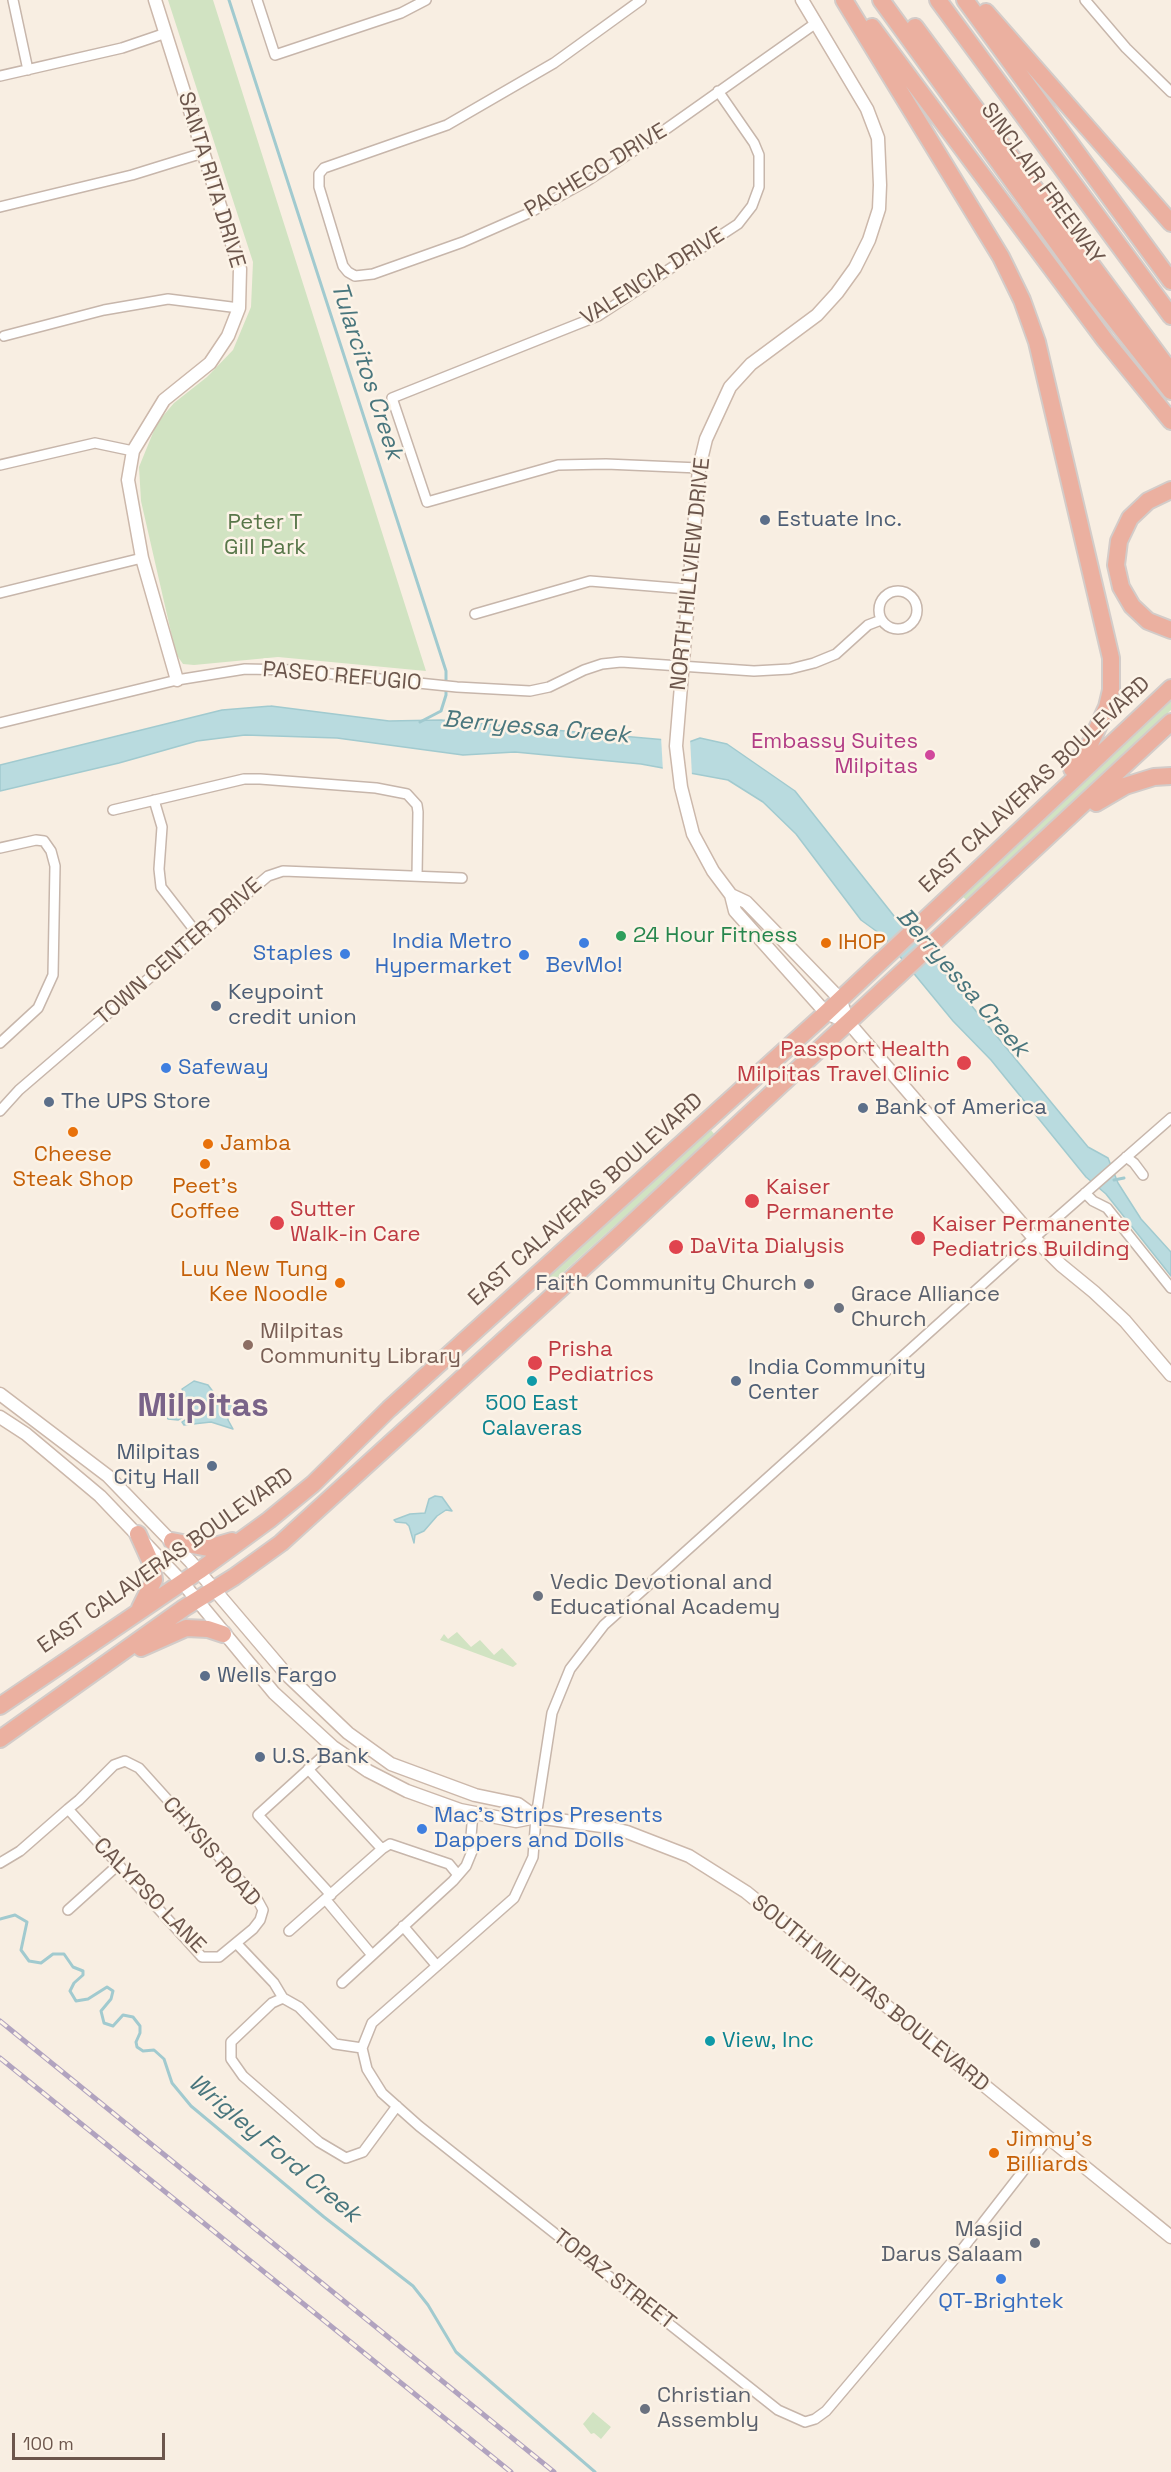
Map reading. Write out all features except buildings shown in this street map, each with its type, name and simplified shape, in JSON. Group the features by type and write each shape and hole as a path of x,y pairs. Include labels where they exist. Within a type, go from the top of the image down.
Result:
{"highway":[{"path":"844,0 1001,257 1030,321 1043,365 1108,641 1112,675 1107,707 1091,742 1082,757 1037,812"},
{"path":"852,0 1105,340 1171,421"},
{"name":"SINCLAIR FREEWAY","path":"881,0 1093,292 1171,391"},
{"path":"894,0 1116,302 1171,372"},
{"name":"SINCLAIR FREEWAY","path":"938,0 1171,316"},
{"path":"965,0 1171,280"},
{"path":"975,0 1171,223"},
{"path":"1171,490 1148,501 1130,518 1119,541 1116,565 1121,587 1132,606 1148,621 1171,630"},
{"name":"EAST CALAVERAS BOULEVARD","path":"0,1706 198,1571 269,1520 313,1484 389,1409 826,1013 1171,688"},
{"name":"EAST CALAVERAS BOULEVARD","path":"0,1739 196,1600 281,1543 849,1023 1171,722"},
{"path":"1069,818 1125,786 1154,777 1171,776"},
{"path":"172,1541 204,1547 226,1544 269,1520"},
{"path":"138,1534 152,1565 154,1580 138,1611"},
{"path":"105,1664 186,1628 208,1629 223,1634"}],"street":[{"path":"13,0 28,70"},
{"name":"SANTA RITA DRIVE","path":"155,0 203,153 230,229 240,268 239,308 228,336 210,363 164,400 134,452 129,480 142,558 177,680"},
{"path":"257,0 275,55 401,13 426,0"},
{"name":"PACHECO DRIVE","path":"641,0 554,63 447,125 324,168 319,174 319,188 343,266 355,276 373,274 463,242 529,213 587,181 652,139 816,23"},
{"name":"NORTH HILLVIEW DRIVE","path":"802,0 867,109 878,138 879,209 869,240 855,268 837,294 817,315 751,364 730,387 706,439 699,468 687,589 676,746 681,787 693,834 713,871 731,896 735,911 826,1013 849,1023"},
{"path":"1085,0 1126,48 1171,92"},
{"path":"0,76 122,48 166,33"},
{"name":"VALENCIA DRIVE","path":"699,468 558,465 427,502 392,398 598,316 738,224 752,206 759,187 759,155 754,143 718,91"},
{"path":"0,207 132,175 203,153"},
{"path":"4,336 104,310 168,299 239,308"},
{"path":"0,465 95,443 134,452"},
{"path":"0,593 142,558"},
{"path":"475,614 590,581 687,589"},
{"path":"895,591 907,593 915,602 917,614 914,620 904,628 891,628 881,620 878,608 880,602 889,593 895,591"},
{"name":"PASEO REFUGIO","path":"0,723 177,680 245,669 292,670 458,687 530,691 549,687 602,664 621,662 683,668 754,671 790,669 836,654 866,627 881,620"},
{"path":"113,810 238,780 260,778 376,788 407,794 417,805 418,812 417,876"},
{"path":"154,800 162,827 159,869 161,887 171,903 199,936"},
{"path":"0,848 36,840 44,841 56,866 52,975 38,1008 0,1043"},
{"name":"TOWN CENTER DRIVE","path":"0,1111 19,1090 268,876 284,871 462,878"},
{"name":"NORTH HILLVIEW DRIVE","path":"731,896 746,902 840,999 849,1023"},
{"path":"849,1023 1034,1238 1125,1321 1171,1375"},
{"path":"362,2048 372,2023 514,1898 533,1857 536,1817 552,1713 570,1669 604,1625 1034,1238 1171,1118"},
{"path":"1124,1159 1134,1163 1143,1175"},
{"path":"1087,1192 1093,1202 1107,1208 1171,1287"},
{"name":"SOUTH MILPITAS BOULEVARD","path":"0,1394 108,1476 172,1541 287,1675 357,1740 391,1764 475,1795 518,1804 536,1817"},
{"name":"SOUTH MILPITAS BOULEVARD","path":"0,1417 26,1434 100,1496 182,1582 274,1693 333,1748 368,1771 406,1791 460,1810 516,1821 536,1817 606,1827 627,1832 689,1856 746,1892 1171,2237"},
{"path":"333,1748 258,1815 328,1898 372,1955"},
{"name":"CHYSIS ROAD","path":"0,1863 20,1851 114,1765 125,1761 139,1768 257,1899 263,1910 260,1920 254,1929 237,1944 274,1983 283,1998 299,2007 335,2044 362,2048"},
{"path":"308,1769 382,1849"},
{"name":"CALYPSO LANE","path":"68,1809 202,1957 219,1956 237,1944"},
{"path":"342,1983 466,1866 472,1849 473,1813"},
{"path":"289,1931 390,1844 449,1864 458,1875"},
{"path":"68,1910 118,1865"},
{"path":"403,1926 437,1966"},
{"path":"283,1998 272,2003 231,2042 231,2059 243,2076 319,2142 346,2158 363,2152 397,2106"},
{"name":"TOPAZ STREET","path":"362,2048 367,2069 382,2093 419,2126 778,2410 805,2422 826,2411 957,2256 1048,2139"}],"green space":[{"name":"Peter T Gill Park","path":"168,0 213,0 426,671 278,657 194,665 183,664 176,654 141,501 139,467 157,423 174,403 207,377 233,350 251,307 253,262"},
{"path":"1171,701 1171,710 1045,829 968,901 963,897"},
{"path":"710,1129 715,1135 547,1287 543,1281"},
{"path":"457,1632 471,1647 480,1640 494,1655 502,1648 517,1664 513,1667 440,1640 444,1634 448,1639"},
{"path":"593,2412 611,2427 601,2439 594,2433 591,2434 583,2424"}],"water":[{"path":"271,706 389,721 441,720 689,742 700,738 727,744 795,791 898,921 938,965 1088,1147 1108,1158 1118,1183 1141,1219 1171,1252 1171,1276 1106,1194 1086,1177 991,1060 953,1021 883,936 861,920 796,834 763,802 728,780 641,764 515,752 463,755 337,738 245,735 197,741 119,763 0,791 0,765 222,710"},
{"path":"194,1381 208,1385 217,1397 239,1407 233,1409 228,1416 233,1429 211,1422 184,1425 182,1422 188,1418 186,1415 178,1420 168,1419 165,1412 165,1400 174,1393 180,1394 182,1389"},
{"path":"435,1496 442,1497 452,1511 446,1510 437,1516 424,1531 415,1535 414,1543 409,1526 394,1520 410,1514 425,1513 429,1499"}],"pier":[{"path":"661,736 690,738 692,776 663,772"}],"waterway":[{"name":"Tularcitos Creek","path":"229,0 446,671 446,695 441,711 420,722"},
{"path":"1114,1180 1124,1178"},
{"name":"Wrigley Ford Creek","path":"0,1919 15,1915 27,1922 21,1950 29,1961 41,1963 53,1954 64,1954 73,1967 83,1971 83,1975 74,1983 70,1991 76,2001 88,1999 107,1987 113,1991 111,1999 101,2011 104,2023 113,2026 123,2015 133,2017 140,2026 137,2047 143,2051 154,2050 164,2059 172,2083 191,2106 324,2217 413,2286 428,2305 456,2352 595,2472"}],"railway":[{"path":"0,2021 554,2472"},
{"path":"0,2058 511,2472"}],"place":[{"name":"Estuate Inc.","path":"765,520"},
{"name":"Embassy Suites Milpitas","path":"930,755"},
{"name":"24 Hour Fitness","path":"621,936"},
{"name":"BevMo!","path":"584,943"},
{"name":"IHOP","path":"826,943"},
{"name":"Staples","path":"345,954"},
{"name":"India Metro Hypermarket","path":"524,955"},
{"name":"Keypoint credit union","path":"216,1006"},
{"name":"Passport Health Milpitas Travel Clinic","path":"964,1063"},
{"name":"Safeway","path":"166,1068"},
{"name":"The UPS Store","path":"49,1102"},
{"name":"Bank of America","path":"863,1108"},
{"name":"Cheese Steak Shop","path":"73,1132"},
{"name":"Jamba","path":"208,1144"},
{"name":"Peet's Coffee","path":"205,1164"},
{"name":"Kaiser Permanente","path":"752,1201"},
{"name":"Sutter Walk-in Care","path":"277,1223"},
{"name":"Kaiser Permanente Pediatrics Building","path":"918,1238"},
{"name":"DaVita Dialysis","path":"676,1247"},
{"name":"Luu New Tung Kee Noodle","path":"340,1283"},
{"name":"Faith Community Church","path":"809,1284"},
{"name":"Grace Alliance Church","path":"839,1308"},
{"name":"Milpitas Community Library","path":"248,1345"},
{"name":"Prisha Pediatrics","path":"535,1363"},
{"name":"500 East Calaveras","path":"532,1381"},
{"name":"India Community Center","path":"736,1381"},
{"name":"Milpitas City Hall","path":"212,1466"},
{"name":"Vedic Devotional and Educational Academy","path":"538,1596"},
{"name":"Wells Fargo","path":"205,1676"},
{"name":"U.S. Bank","path":"260,1757"},
{"name":"Mac's Strips Presents Dappers and Dolls","path":"422,1829"},
{"name":"View, Inc","path":"710,2041"},
{"name":"Jimmy’s Billiards","path":"994,2153"},
{"name":"Masjid Darus Salaam","path":"1035,2243"},
{"name":"QT-Brightek","path":"1001,2279"},
{"name":"Christian Assembly","path":"645,2409"}],"district":[{"name":"Milpitas","path":"203,1407"}],"water label":[{"name":"Berryessa Creek","path":"536,728"},
{"name":"Berryessa Creek","path":"962,983"}]}
